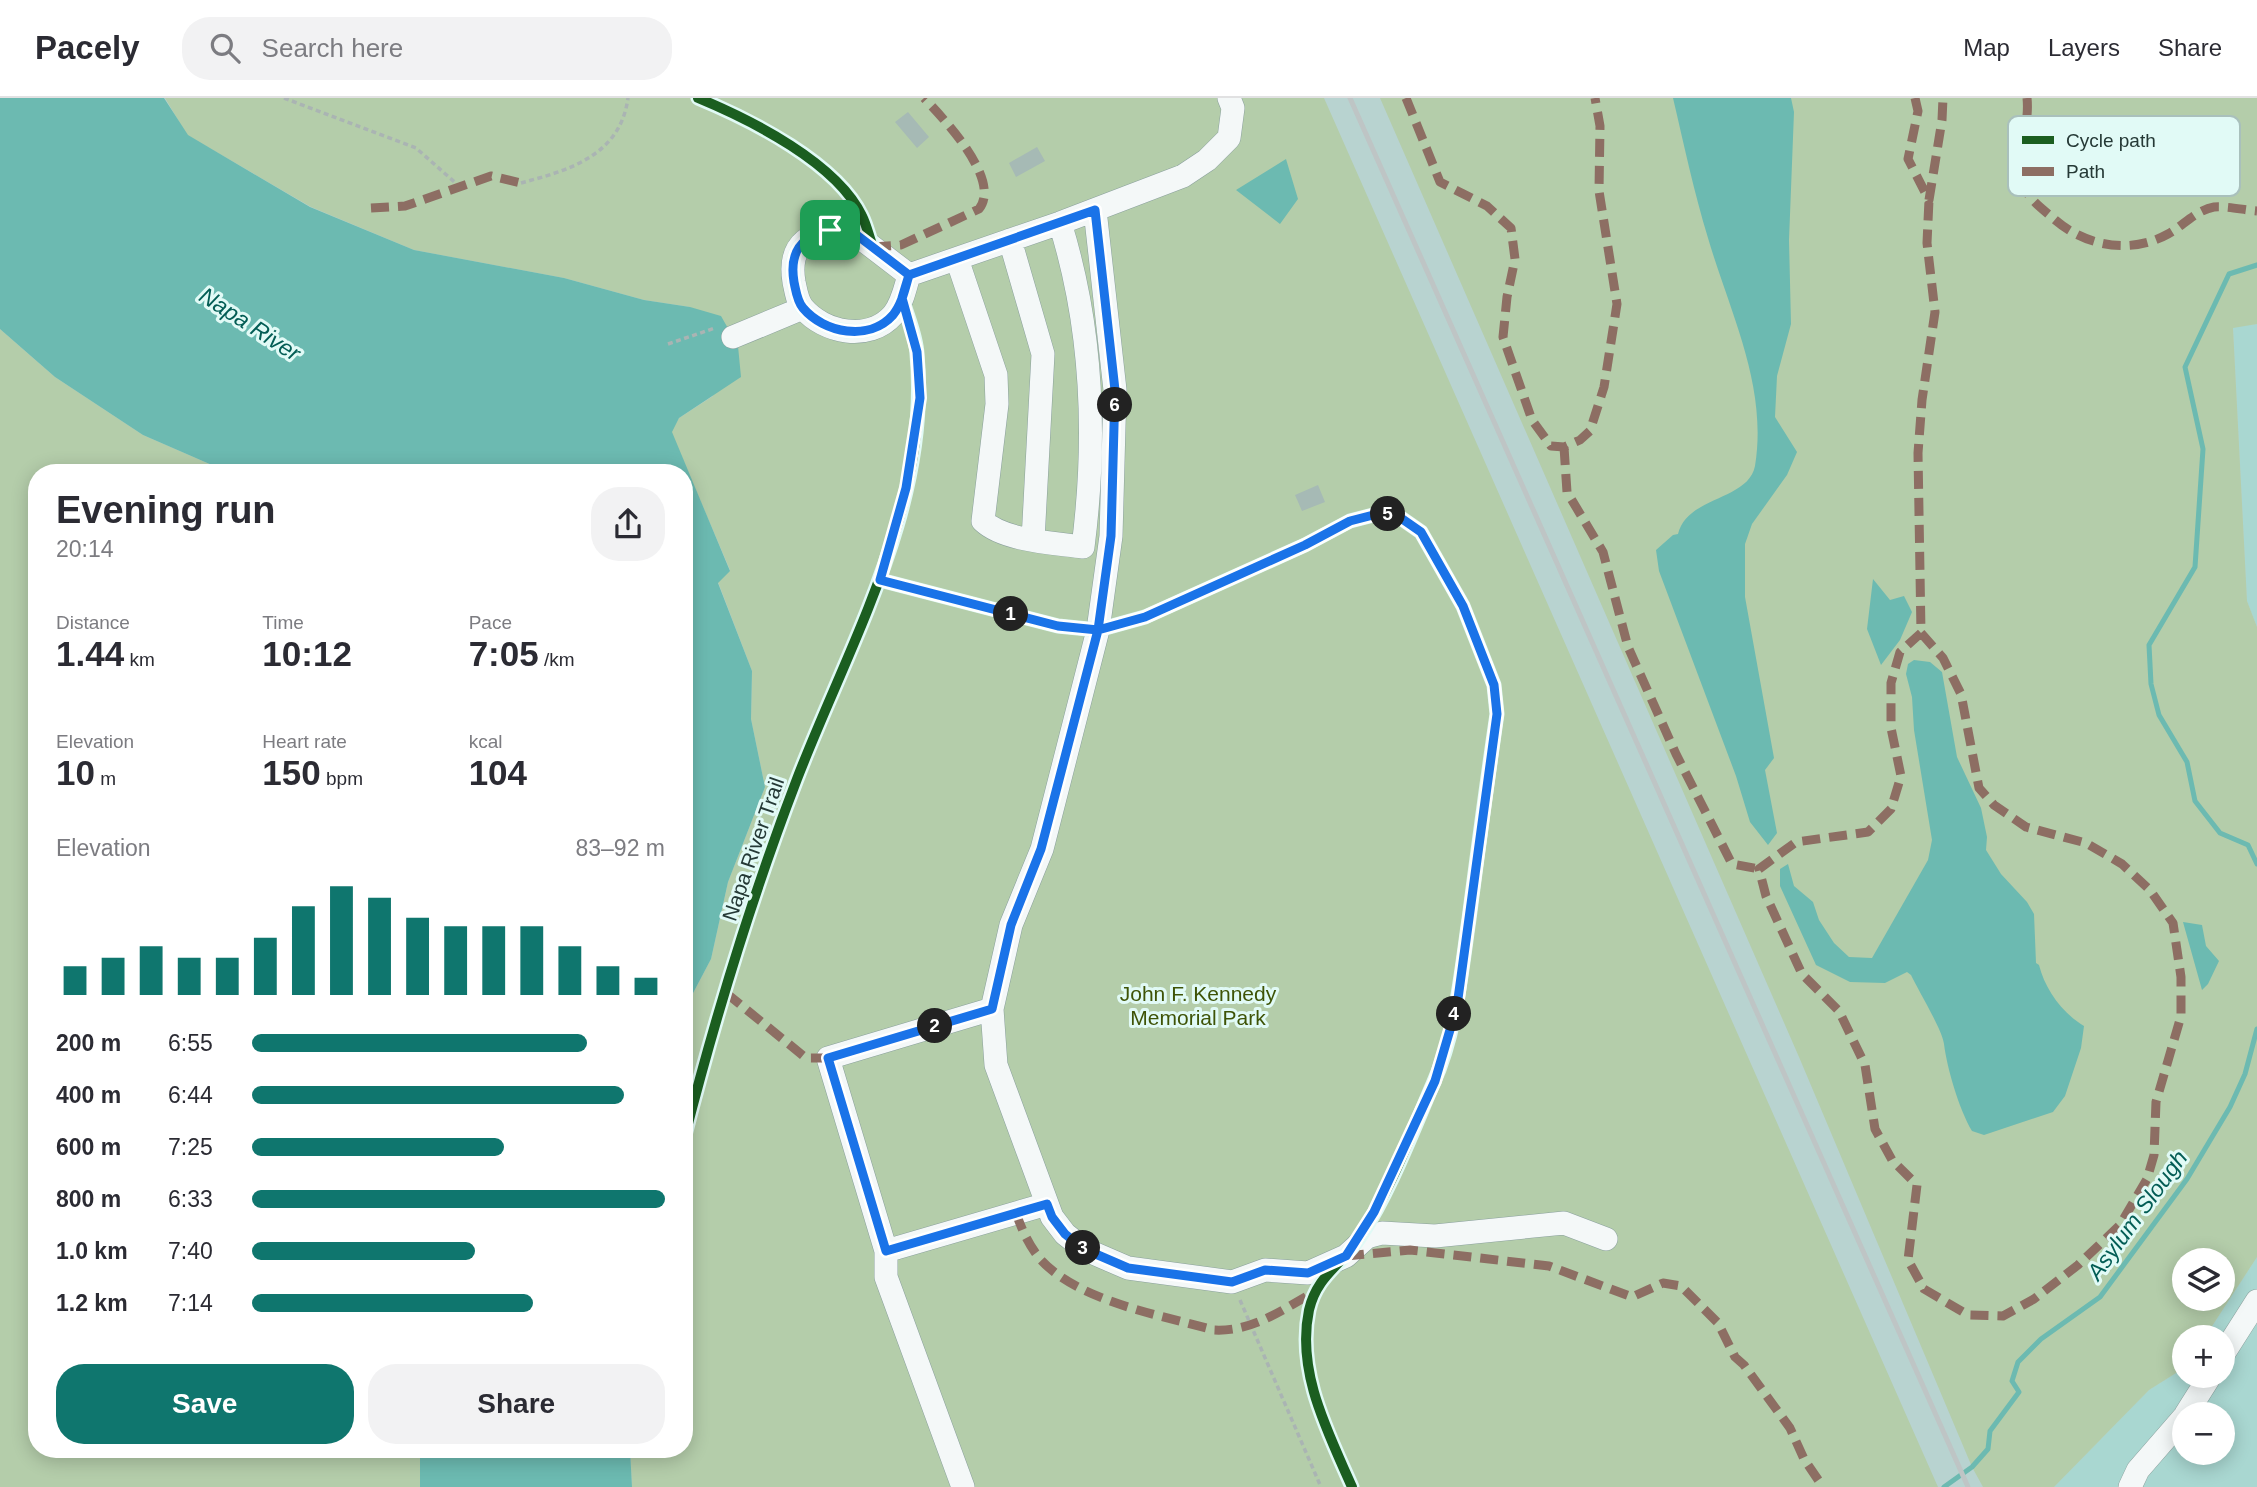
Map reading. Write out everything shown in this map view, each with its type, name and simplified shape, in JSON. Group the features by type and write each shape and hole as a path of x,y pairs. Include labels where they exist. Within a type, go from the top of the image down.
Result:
{"street":[{"path":"909,275 1060,223 1184,176 1207,160 1229,138 1233,108 1230,98"},
{"path":"1095,210 1115,390 1111,536 1094,643 1041,849 1011,925 992,1009 996,1065 1052,1217 1065,1234 1095,1253 1128,1268 1232,1282 1265,1270 1308,1273 1346,1256 1367,1237 1382,1233 1435,1236 1564,1223 1606,1240"},
{"path":"957,259 996,375 998,404 983,521 992,530 1033,540 1083,547 1088,505 1091,397 1087,341 1072,260 1060,223"},
{"path":"830,230 858,236 909,275 895,312 879,327 859,331 838,330 826,326 803,307 797,295 792,258 800,243 816,233 830,230"},
{"path":"1010,240 1043,354 1033,540"},
{"path":"733,337 803,307"},
{"path":"963,1487 886,1277 886,1251 828,1058 992,1009"},
{"path":"886,1251 1047,1204"},
{"path":"2235,1336 2257,1301"},
{"path":"2130,1487 2138,1470 2172,1430"}],"path":[{"path":"284,98 416,148 459,186"},
{"path":"521,183 570,169 591,157 614,135 628,98"},
{"path":"1232,1282 1321,1487"}],"shaded area":[{"path":"2257,324 2257,627 2247,601 2233,327"},
{"path":"2257,1257 2257,1487 2054,1487 2149,1390 2172,1376 2172,1388 2235,1388 2235,1325 2213,1325 2222,1311 2235,1311 2235,1291"}],"green space":[{"name":"John F. Kennedy Memorial Park","path":"165,98 1324,98 1938,1487 632,1487 630,1458 693,1458 693,993 711,959 728,882 765,787 751,719 752,671 718,582 730,570 693,483 693,464 685,464 671,432 679,418 713,396 690,307 644,300 564,278 414,250 311,207 187,135"},
{"path":"1380,98 2257,98 2257,324 2233,328 2247,601 2257,627 2257,1257 2235,1291 2235,1248 2172,1248 2172,1311 2222,1311 2213,1325 2172,1325 2172,1376 2149,1390 2054,1487 1983,1487 1972,1467 1799,1057"},
{"path":"0,329 55,377 143,435 210,464 28,464 28,1458 420,1458 420,1487 0,1487"}],"water":[{"name":"Napa River","path":"0,98 164,98 188,135 310,207 414,250 564,278 644,300 690,307 721,316 738,346 741,377 679,418 672,432 685,464 210,464 143,435 55,377 0,329"},
{"path":"1673,98 1791,98 1794,112 1789,240 1791,324 1777,376 1775,417 1797,452 1787,475 1752,524 1745,544 1745,597 1774,758 1765,770 1777,833 1768,845 1750,822 1736,776 1659,571 1656,550 1673,535 1678,534 1693,512 1730,493 1750,477 1755,466 1758,436 1752,378 1745,350 1703,221"},
{"path":"1286,159 1298,199 1280,224 1236,190"},
{"path":"693,482 730,571 718,583 752,671 751,719 765,787 728,882 711,959 693,993"},
{"path":"1873,579 1890,600 1904,596 1912,612 1900,640 1881,665 1867,629"},
{"path":"1914,660 1930,662 1942,672 1957,757 1981,808 1987,837 1986,850 2001,874 2027,902 2034,914 2036,963 2050,991 2062,1007 2084,1026 2081,1048 2065,1096 2053,1112 1984,1135 1972,1131 1967,1122 1954,1088 1942,1037 1911,975 1907,972 1885,983 1850,982 1816,965 1780,886 1780,869 1788,864 1794,886 1813,902 1819,920 1834,943 1849,957 1872,958 1928,860 1932,840 1914,730 1912,697 1906,674 1908,664"},
{"path":"2183,922 2202,925 2206,946 2219,961 2208,984 2202,990"},
{"path":"420,1458 630,1458 632,1487 420,1487"}],"building":[{"path":"908,112 929,137 917,148 895,122"},
{"path":"1037,147 1045,161 1016,177 1009,163"},
{"path":"1318,485 1325,502 1302,511 1295,495"}],"waterway":[{"name":"Asylum Slough","path":"2257,265 2229,274 2185,367 2203,449 2195,567 2149,645 2151,684 2159,715 2187,762 2195,801 2220,833 2248,845 2257,864"},
{"name":"Asylum Slough","path":"1944,1487 1972,1467 1988,1449 1990,1431 2019,1392 2012,1381 2018,1362 2041,1339 2100,1297 2187,1179 2230,1107 2245,1074 2257,1029"}],"railway":[{"path":"1350,98 1968,1487"}],"marked path":[{"path":"873,247 901,245 979,209 984,197 983,182 968,150 924,98"},
{"path":"1406,98 1440,182 1487,206 1511,228 1515,259 1507,297 1503,337 1532,420 1551,446 1564,447 1580,440 1590,431 1604,387 1617,304 1599,191 1600,126 1595,98"},
{"path":"1915,98 1918,111 1908,159 1929,200 1943,98"},
{"path":"2027,98 2027,116"},
{"path":"371,208 405,206 491,176 521,183"},
{"path":"2030,196 2066,228 2080,236 2123,246 2139,244 2168,234 2195,215 2214,207 2257,211"},
{"path":"1921,633 1943,658 1961,694 1979,788 1994,805 2026,827 2086,843 2122,864 2150,890 2173,923 2181,977 2181,1016 2156,1102 2154,1155 2147,1179 2120,1225 2078,1265 2034,1299 2003,1316 1968,1315 1924,1289 1908,1260 1917,1185 1892,1160 1875,1129 1865,1065 1839,1011 1802,974 1766,896 1759,869 1796,842 1868,832 1891,809 1901,776 1891,728 1891,683 1900,652 1921,633 1918,453 1922,400 1935,312 1927,243 1929,200"},
{"path":"1564,447 1567,492 1603,552 1628,647 1676,754 1732,864 1759,869"},
{"path":"726,993 806,1058 828,1058"},
{"path":"1016,1213 1033,1249 1057,1274 1099,1297 1146,1312 1214,1330 1228,1330 1254,1324 1314,1292"},
{"path":"1346,1256 1410,1250 1549,1266 1632,1297 1663,1283 1681,1286 1718,1323 1735,1357 1744,1365 1790,1428 1804,1459 1823,1487"}],"cycle path":[{"path":"698,98 767,131 813,161 833,178 862,216 873,247"},
{"path":"830,230 858,236 909,275 903,296 893,315 872,329 847,331 834,328 812,317 797,296 793,262 799,247 811,236 830,230"},
{"name":"Napa River Trail","path":"693,1105 708,1048 765,868 797,779 882,573 899,519 911,465 918,410 917,354 902,298"},
{"path":"880,580 1058,626 1098,630 1145,617 1305,545 1350,521 1381,513 1398,516 1421,532 1463,606 1494,685 1497,714 1457,1003 1441,1065 1400,1162 1360,1237 1318,1288 1309,1310 1306,1333 1307,1356 1317,1401 1352,1487"}],"route":[{"path":"830,230 816,233 800,243 792,258 799,302 816,320 826,326 838,330 859,331 879,327 890,318 902,298 909,275 1095,210 1115,390 1111,536 1098,630 1145,617 1305,545 1350,521 1381,513 1398,516 1421,532 1463,606 1494,685 1497,714 1457,1006 1435,1081 1374,1212 1346,1256 1308,1273 1265,1270 1232,1282 1128,1268 1084,1249 1065,1234 1052,1217 1047,1204 886,1251 828,1058 992,1009 1011,925 1041,849 1098,630 1058,626 880,580 906,488 920,398 915,340 902,298 909,275 858,236 830,230"}]}
